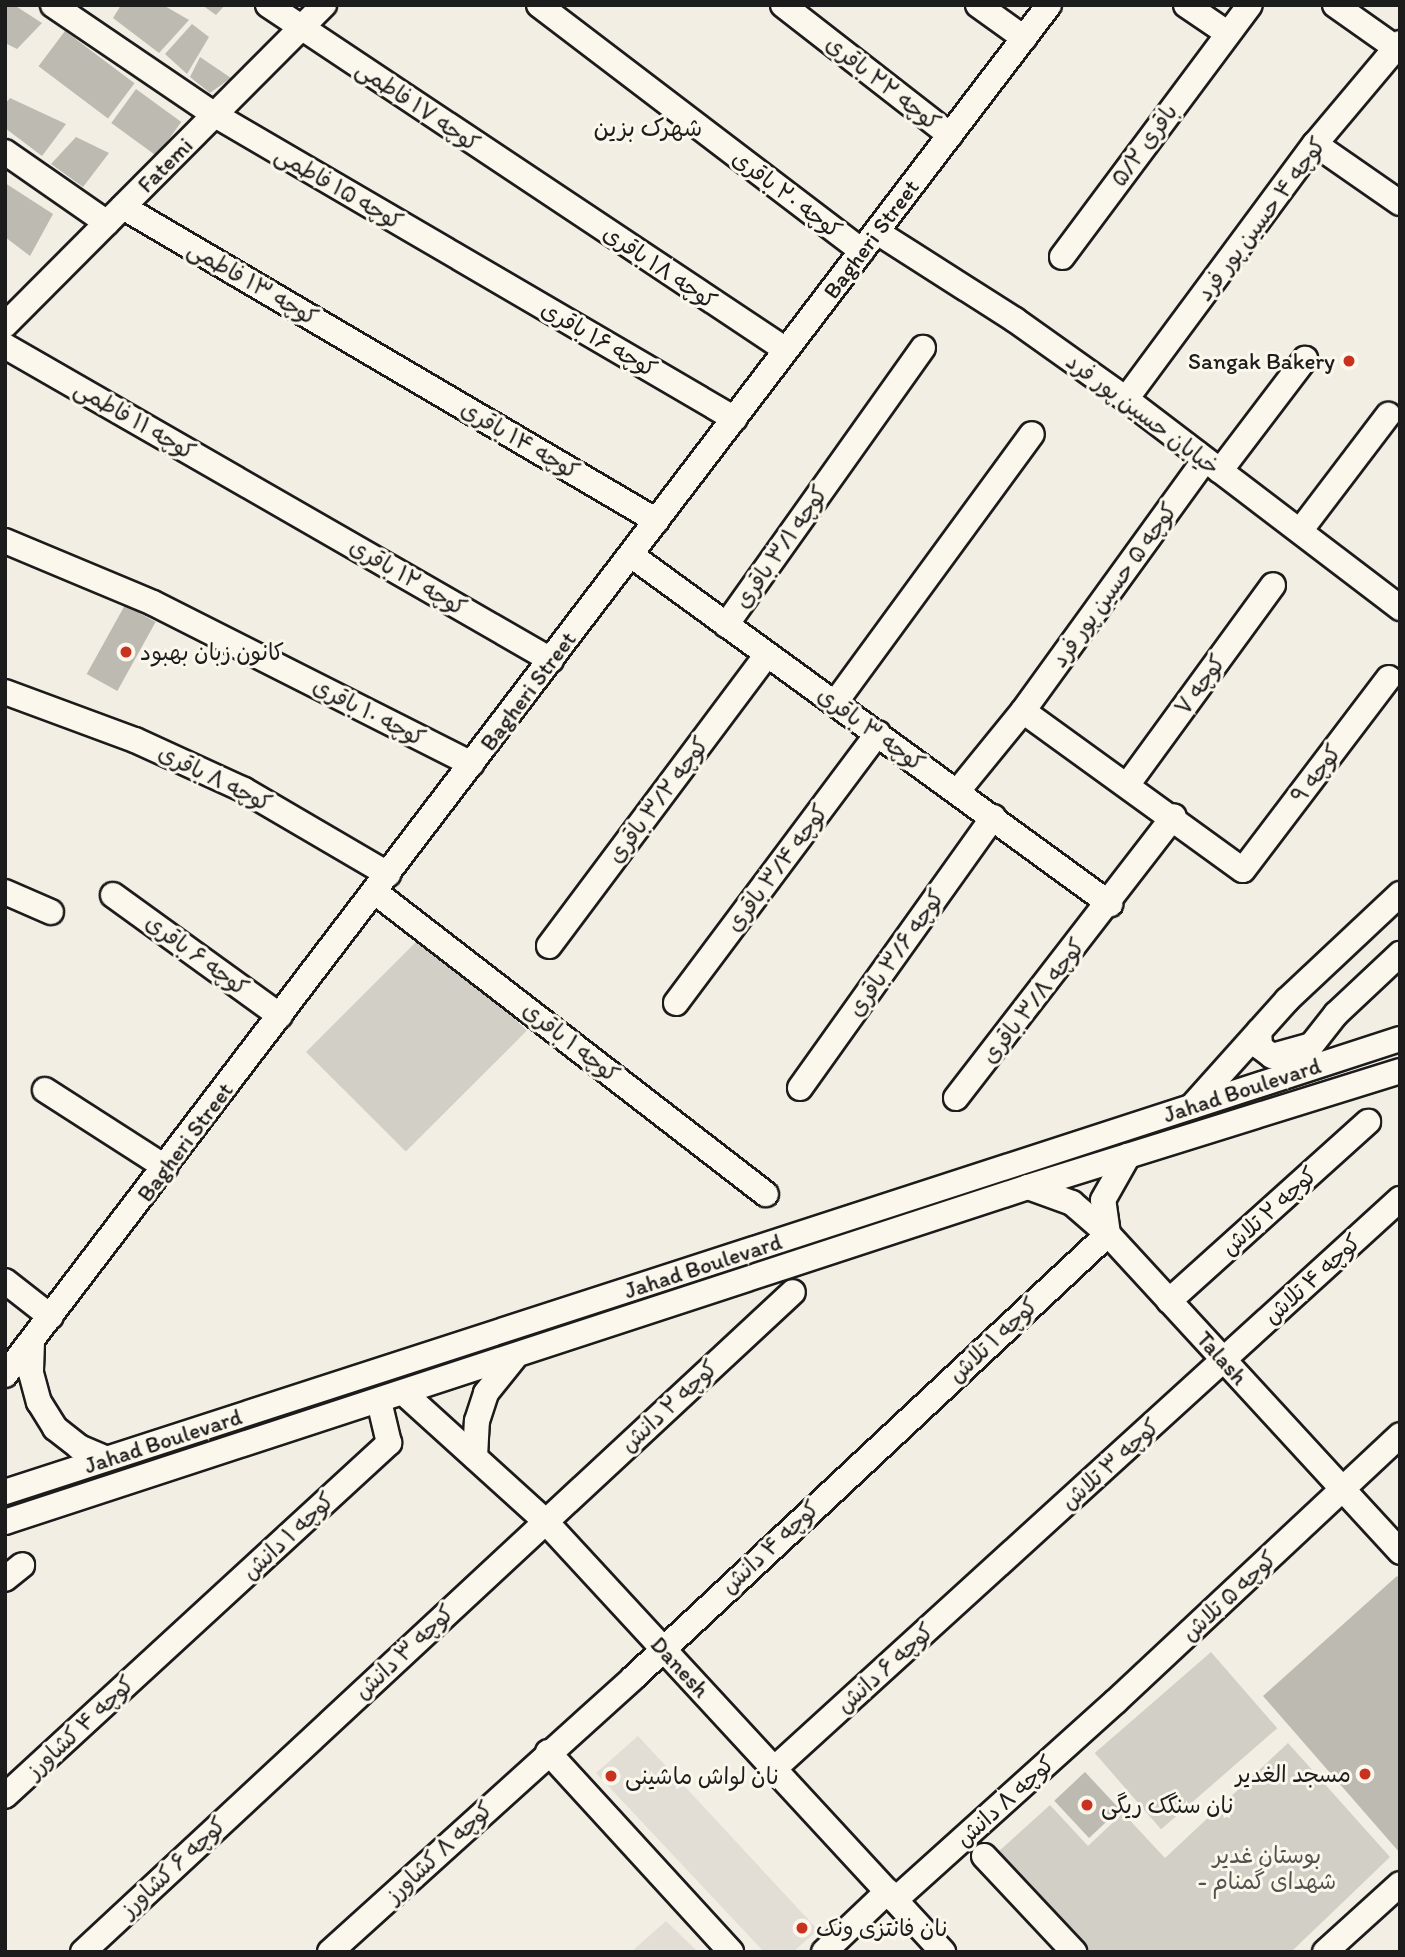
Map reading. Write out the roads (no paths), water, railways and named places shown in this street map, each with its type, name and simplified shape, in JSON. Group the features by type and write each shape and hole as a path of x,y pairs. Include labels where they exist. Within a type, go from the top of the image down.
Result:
{"street":[{"name":"کوچه ۱۵ فاطمی","path":"53,5 215,115 463,260"},
{"name":"کوچه ۱۷ فاطمی","path":"268,5 535,183"},
{"name":"Fatemi","path":"5,325 324,5"},
{"name":"کوچه ۲۰ باقری","path":"539,5 644,85 869,242"},
{"name":"کوچه ۲۲ باقری","path":"783,5 950,135"},
{"path":"978,5 1024,38"},
{"name":"Bagheri Street","path":"5,1375 1049,5"},
{"path":"1186,5 1227,33"},
{"name":"باقری ۵/۲","path":"1062,257 1250,5"},
{"path":"1335,5 1398,45"},
{"name":"کوچه ۴ حسین پور فرد","path":"1126,399 1315,144 1398,45"},
{"path":"1315,144 1400,203"},
{"name":"کوچه ۱۳ فاطمی","path":"5,152 115,215 383,360"},
{"name":"کوچه ۱۸ باقری","path":"535,183 786,351"},
{"name":"خیابان حسین پور فرد","path":"869,242 1015,320 1126,399 1300,531 1396,597"},
{"name":"کوچه ۱۶ باقری","path":"463,260 735,419"},
{"name":"کوچه ۱۱ فاطمی","path":"5,346 264,495"},
{"name":"کوچه ۳/۱ باقری","path":"726,625 923,348"},
{"name":"کوچه ۵ حسین پور فرد","path":"957,792 1212,466 1305,359"},
{"name":"کوچه ۱۴ باقری","path":"383,360 657,520"},
{"path":"1300,531 1388,415"},
{"path":"835,703 1032,435"},
{"name":"کوچه ۱۲ باقری","path":"264,495 551,660"},
{"name":"کوچه ۱۰ باقری","path":"5,541 153,603 472,764"},
{"name":"کوچه ۳ باقری","path":"631,555 1110,904"},
{"name":"کوچه ۷","path":"1128,784 1273,585"},
{"name":"کوچه ۳/۲ باقری","path":"549,946 768,655"},
{"name":"کوچه ۹","path":"1174,816 1243,870 1389,678"},
{"name":"کوچه ۸ باقری","path":"5,692 135,740 244,790 382,883"},
{"path":"1023,711 1174,816"},
{"name":"کوچه ۳/۴ باقری","path":"676,1003 878,733"},
{"name":"کوچه ۳/۸ باقری","path":"956,1098 1110,904 1174,816"},
{"name":"کوچه ۳/۶ باقری","path":"800,1088 993,817"},
{"name":"کوچه ۱ باقری","path":"382,883 766,1194"},
{"path":"5,892 51,912"},
{"path":"1190,1107 1259,1031 1400,894"},
{"name":"کوچه ۶ باقری","path":"113,895 280,1016"},
{"path":"1288,1075 1336,1014 1400,954"},
{"path":"1259,1031 1260,1047 1272,1056 1312,1045"},
{"name":"Jahad Boulevard","path":"5,1492 1400,1039"},
{"name":"Jahad Boulevard","path":"5,1522 405,1394 1028,1187 1400,1071"},
{"path":"45,1090 165,1167"},
{"name":"کوچه ۲ تلاش","path":"1169,1301 1368,1122"},
{"path":"1108,1234 1103,1200 1128,1156"},
{"name":"Talash","path":"1028,1187 1072,1203 1108,1234 1400,1552"},
{"name":"کوچه ۴ تلاش","path":"1223,1360 1400,1199"},
{"name":"کوچه ۱ تلاش","path":"879,1446 1108,1234"},
{"path":"5,1282 51,1317"},
{"name":"کوچه ۲ دانش","path":"545,1521 793,1292"},
{"path":"32,1342 31,1373 39,1402 55,1428 79,1447 107,1459"},
{"path":"475,1457 477,1421 486,1393 514,1358"},
{"name":"کوچه ۳ تلاش","path":"996,1567 1223,1360"},
{"name":"Danesh","path":"405,1394 545,1521 943,1952"},
{"name":"کوچه ۱ دانش","path":"155,1658 389,1443 379,1401"},
{"name":"کوچه ۵ تلاش","path":"1116,1701 1400,1436"},
{"name":"کوچه ۴ دانش","path":"548,1752 879,1446"},
{"name":"کوچه ۳ دانش","path":"264,1783 545,1521"},
{"name":"کوچه ۶ دانش","path":"774,1769 996,1567"},
{"name":"کوچه ۴ کشاورز","path":"5,1796 155,1658"},
{"name":"کوچه ۸ دانش","path":"824,1952 1116,1701"},
{"path":"548,1752 731,1952"},
{"name":"کوچه ۸ کشاورز","path":"330,1952 548,1752"},
{"name":"کوچه ۶ کشاورز","path":"83,1952 264,1783"},
{"path":"984,1856 1074,1952"},
{"path":"1325,1952 1400,1884"}],"place":[{"name":"Sangak Bakery","path":"1349,361"},
{"name":"کانون زبان بهبود","path":"126,652"},
{"name":"مسجد الغدیر","path":"1365,1774"},
{"name":"نان لواش ماشينى","path":"611,1776"},
{"name":"نان سنگک ریگی","path":"1087,1805"},
{"name":"نان فانتزى ونک","path":"802,1928"}],"district":[{"name":"شهرک بزین","path":"648,128"}],"park label":[{"name":"بوستان غدیر - شهدای گمنام","path":"1267,1868"}]}
